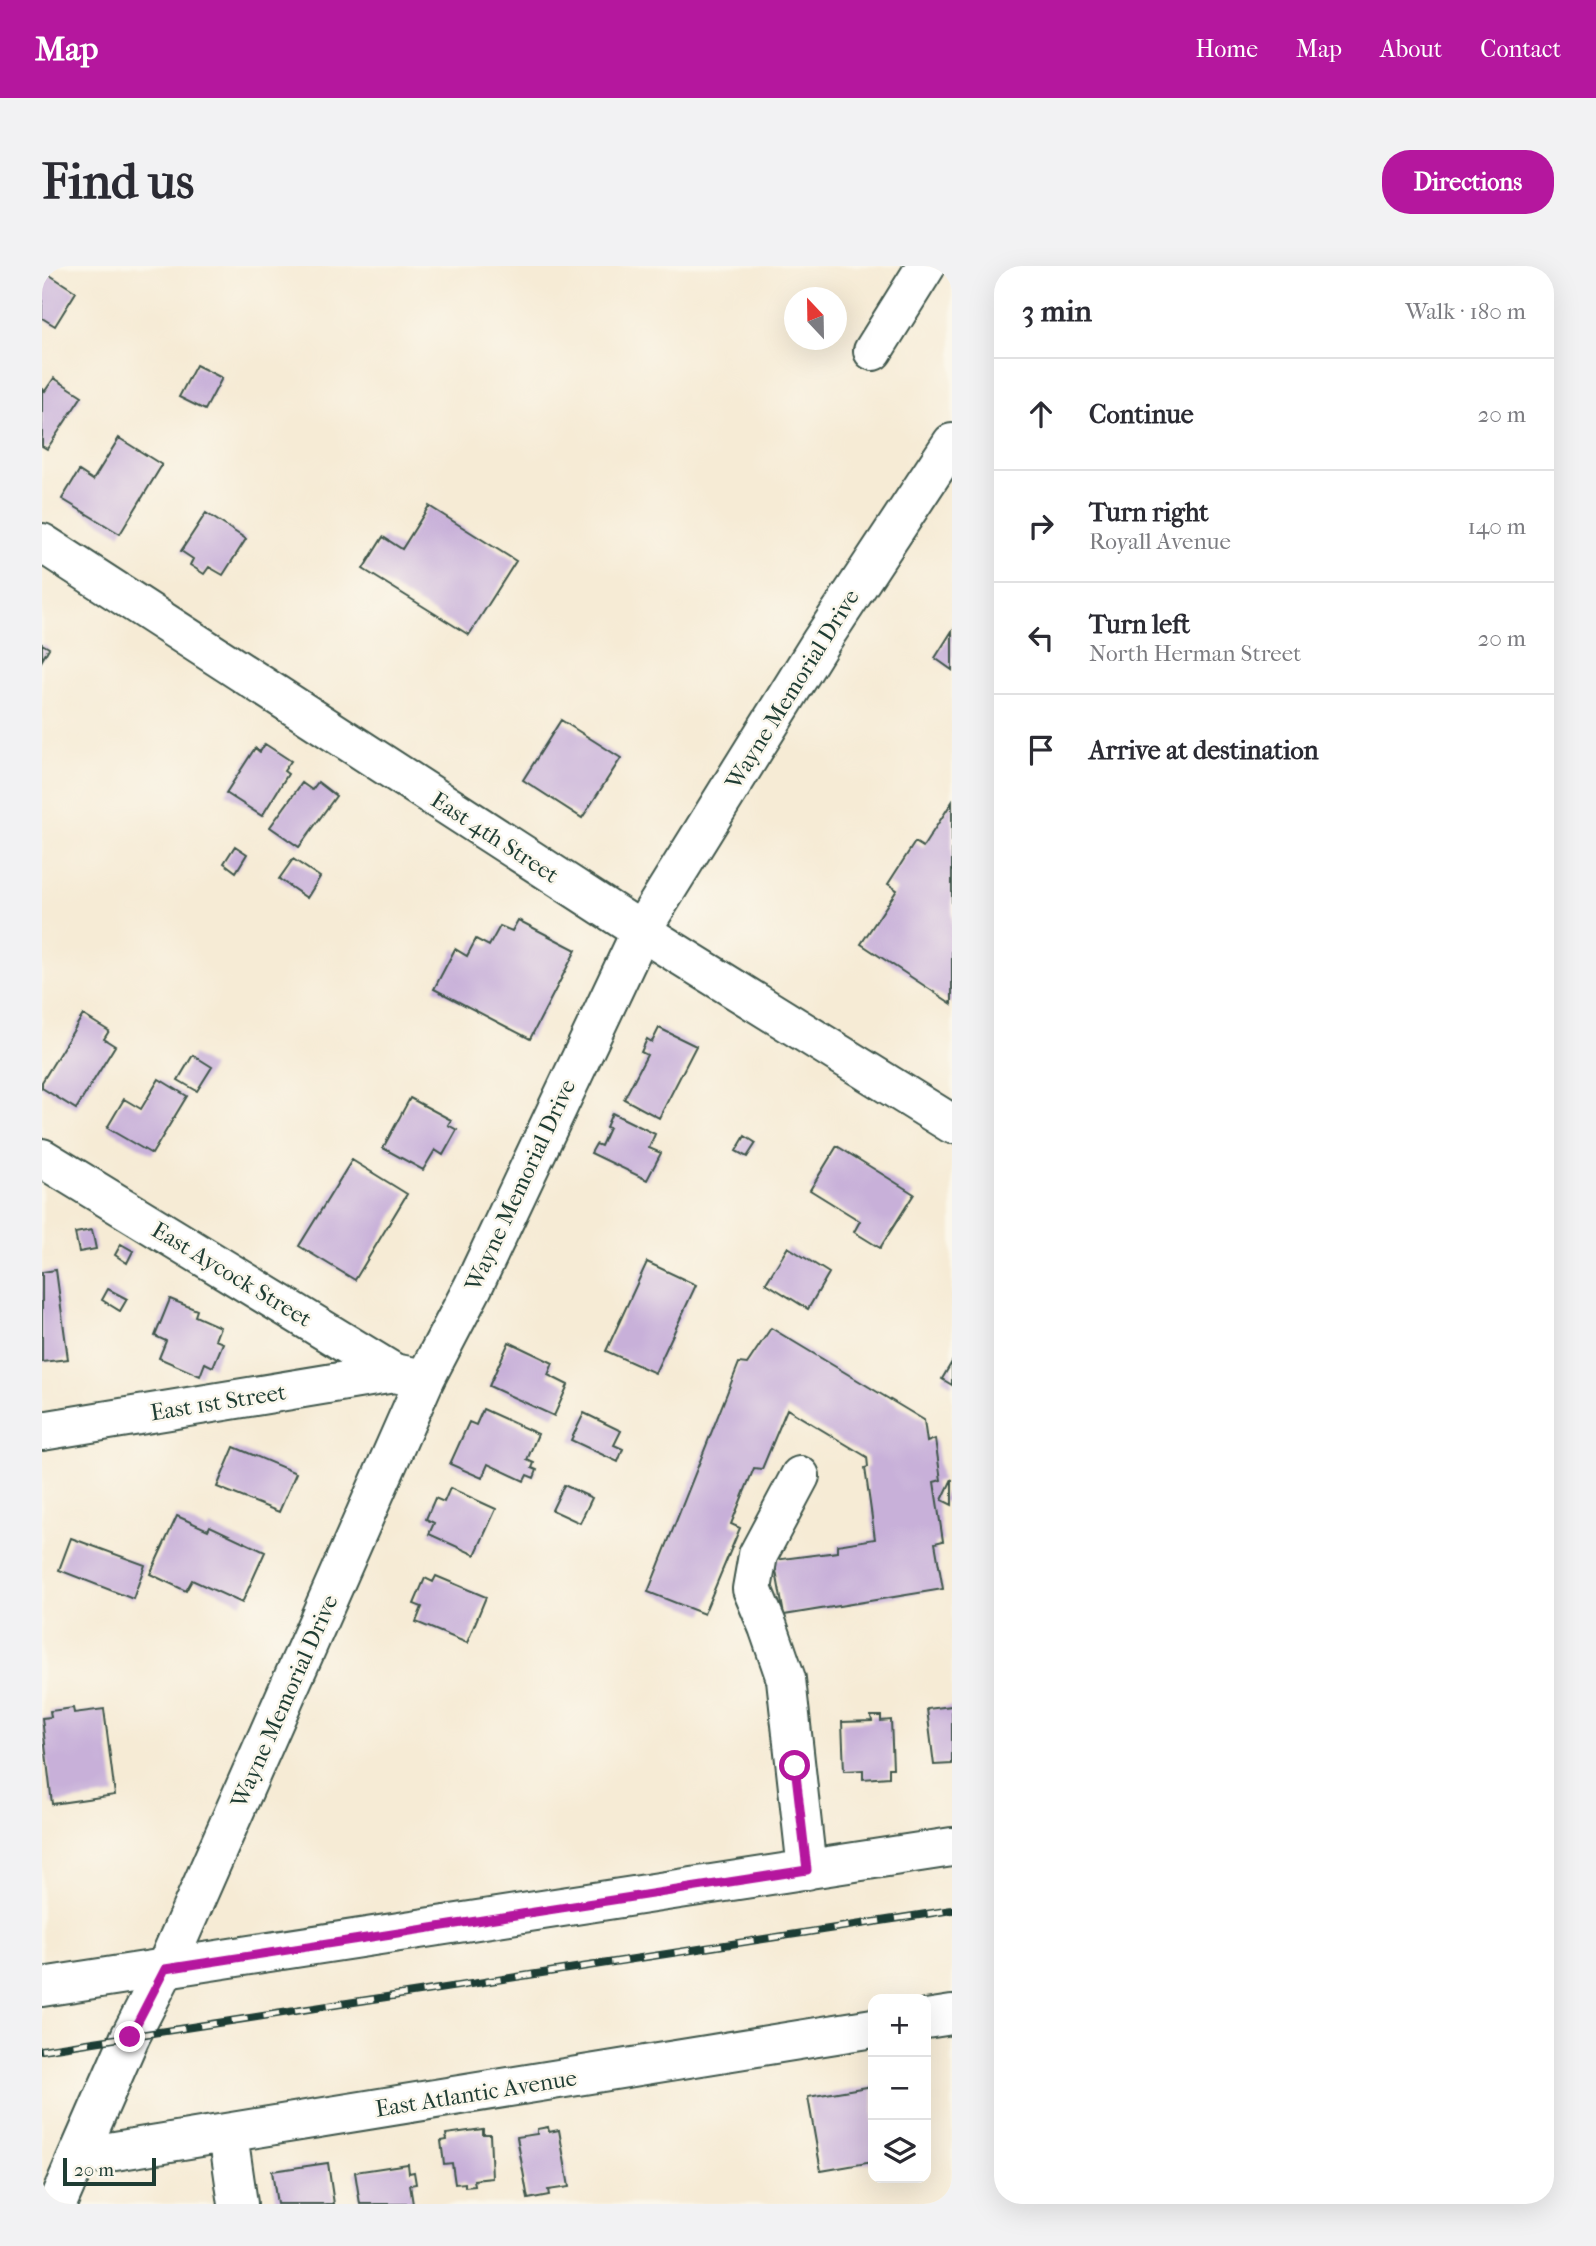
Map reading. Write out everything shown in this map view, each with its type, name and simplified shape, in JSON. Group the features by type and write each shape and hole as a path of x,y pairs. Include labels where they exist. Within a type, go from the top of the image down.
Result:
{"street":[{"path":"873,351 926,266"},
{"name":"Wayne Memorial Drive","path":"57,2204 130,2037 165,1969 409,1376 472,1287 641,931 820,643 952,443"},
{"name":"East 4th Street","path":"42,543 641,931 952,1124"},
{"name":"East Aycock Street","path":"42,1158 409,1376"},
{"name":"East 1st Street","path":"42,1431 409,1376"},
{"path":"800,1476 758,1555 752,1589 786,1679 807,1870"},
{"path":"42,1987 952,1847"},
{"path":"931,2018 952,2015"},
{"name":"East Atlantic Avenue","path":"78,2157 868,2029"},
{"path":"228,2134 238,2204"}],"building":[{"path":"45,272 76,292 55,326 42,318 42,277"},
{"path":"196,365 222,378 205,410 179,397"},
{"path":"54,378 82,396 47,449 42,446 42,389 45,391"},
{"path":"119,438 162,465 120,534 62,499 79,471 93,480"},
{"path":"429,506 516,561 469,635 363,569 383,537 402,549"},
{"path":"206,513 246,539 223,575 209,567 204,574 190,565 193,559 181,551"},
{"path":"952,631 952,670 935,658"},
{"path":"42,644 49,648 42,660"},
{"path":"561,720 621,758 582,818 523,780"},
{"path":"265,744 291,761 284,771 288,774 262,816 226,793 255,748 260,752"},
{"path":"318,782 336,796 299,847 270,827 302,783 312,790"},
{"path":"952,802 952,1004 861,944 897,890 888,884 915,842 923,847"},
{"path":"235,846 247,854 236,872 224,863"},
{"path":"293,859 320,877 307,898 279,879"},
{"path":"518,920 576,950 530,1039 434,989 455,949 467,956 476,939 489,946 500,926 512,931"},
{"path":"83,1015 109,1031 104,1039 115,1046 76,1109 42,1088 42,1082"},
{"path":"659,1028 696,1046 659,1118 624,1099 647,1055 641,1052 647,1039 652,1042"},
{"path":"193,1055 212,1067 197,1091 178,1080"},
{"path":"159,1079 187,1096 152,1154 107,1128 124,1099 141,1109"},
{"path":"410,1098 451,1120 448,1125 457,1130 443,1155 435,1150 423,1170 383,1148"},
{"path":"612,1113 655,1134 649,1148 661,1153 647,1180 591,1153 596,1144 601,1146"},
{"path":"745,1136 756,1143 747,1157 736,1151"},
{"path":"837,1146 914,1194 880,1248 854,1232 860,1221 810,1190"},
{"path":"352,1160 407,1194 355,1280 299,1246"},
{"path":"92,1230 96,1249 79,1252 75,1233"},
{"path":"121,1244 133,1251 127,1263 115,1255"},
{"path":"788,1247 829,1273 808,1309 766,1283"},
{"path":"647,1262 696,1285 655,1373 606,1351"},
{"path":"56,1270 68,1359 42,1362 42,1272"},
{"path":"108,1289 127,1299 120,1311 102,1300"},
{"path":"170,1299 197,1310 195,1316 220,1327 215,1340 223,1343 213,1367 205,1363 200,1376 159,1358 166,1341 155,1336"},
{"path":"771,1328 924,1420 927,1442 935,1439 941,1480 934,1482 943,1541 935,1543 943,1589 784,1615 774,1560 837,1552 837,1545 875,1539 865,1468 868,1467 867,1457 787,1409 762,1469 754,1468 731,1524 740,1528 704,1614 648,1592 739,1363 747,1364"},
{"path":"509,1342 553,1363 548,1375 568,1385 554,1416 489,1386"},
{"path":"952,1362 952,1385 942,1379"},
{"path":"483,1409 538,1434 527,1460 534,1463 532,1468 537,1470 534,1478 527,1475 524,1481 488,1464 482,1478 450,1464 469,1422 476,1425"},
{"path":"584,1413 621,1431 614,1445 623,1449 618,1462 571,1440"},
{"path":"234,1447 296,1473 279,1512 217,1487"},
{"path":"952,1479 952,1505 942,1500"},
{"path":"564,1485 592,1498 580,1523 552,1510"},
{"path":"450,1488 496,1509 475,1555 429,1534 434,1523 426,1519 435,1498 444,1502"},
{"path":"177,1516 208,1530 210,1526 265,1552 242,1603 192,1580 186,1591 150,1574"},
{"path":"71,1538 145,1565 133,1599 59,1570"},
{"path":"436,1576 486,1597 467,1643 416,1622 422,1607 414,1604 425,1578 433,1582"},
{"path":"952,1706 952,1764 934,1765 927,1709"},
{"path":"73,1708 74,1713 104,1709 115,1795 52,1804 42,1718 51,1717 50,1711"},
{"path":"871,1716 881,1716 881,1721 891,1720 893,1768 889,1768 889,1777 863,1779 863,1770 844,1771 842,1722 872,1721"},
{"path":"868,2087 868,2163 821,2171 808,2097"},
{"path":"548,2127 549,2132 559,2130 569,2187 548,2190 549,2195 528,2199 517,2137 537,2134 537,2129"},
{"path":"483,2129 483,2134 490,2134 492,2178 474,2180 475,2186 455,2184 452,2163 444,2164 441,2141 447,2140 446,2134"},
{"path":"328,2163 334,2204 277,2204 272,2171"},
{"path":"408,2164 409,2173 414,2172 416,2184 410,2185 413,2204 360,2204 355,2172"}],"railway":[{"path":"42,2050 952,1910"}],"route":[{"path":"130,2037 165,1969 807,1870 795,1766"}]}
